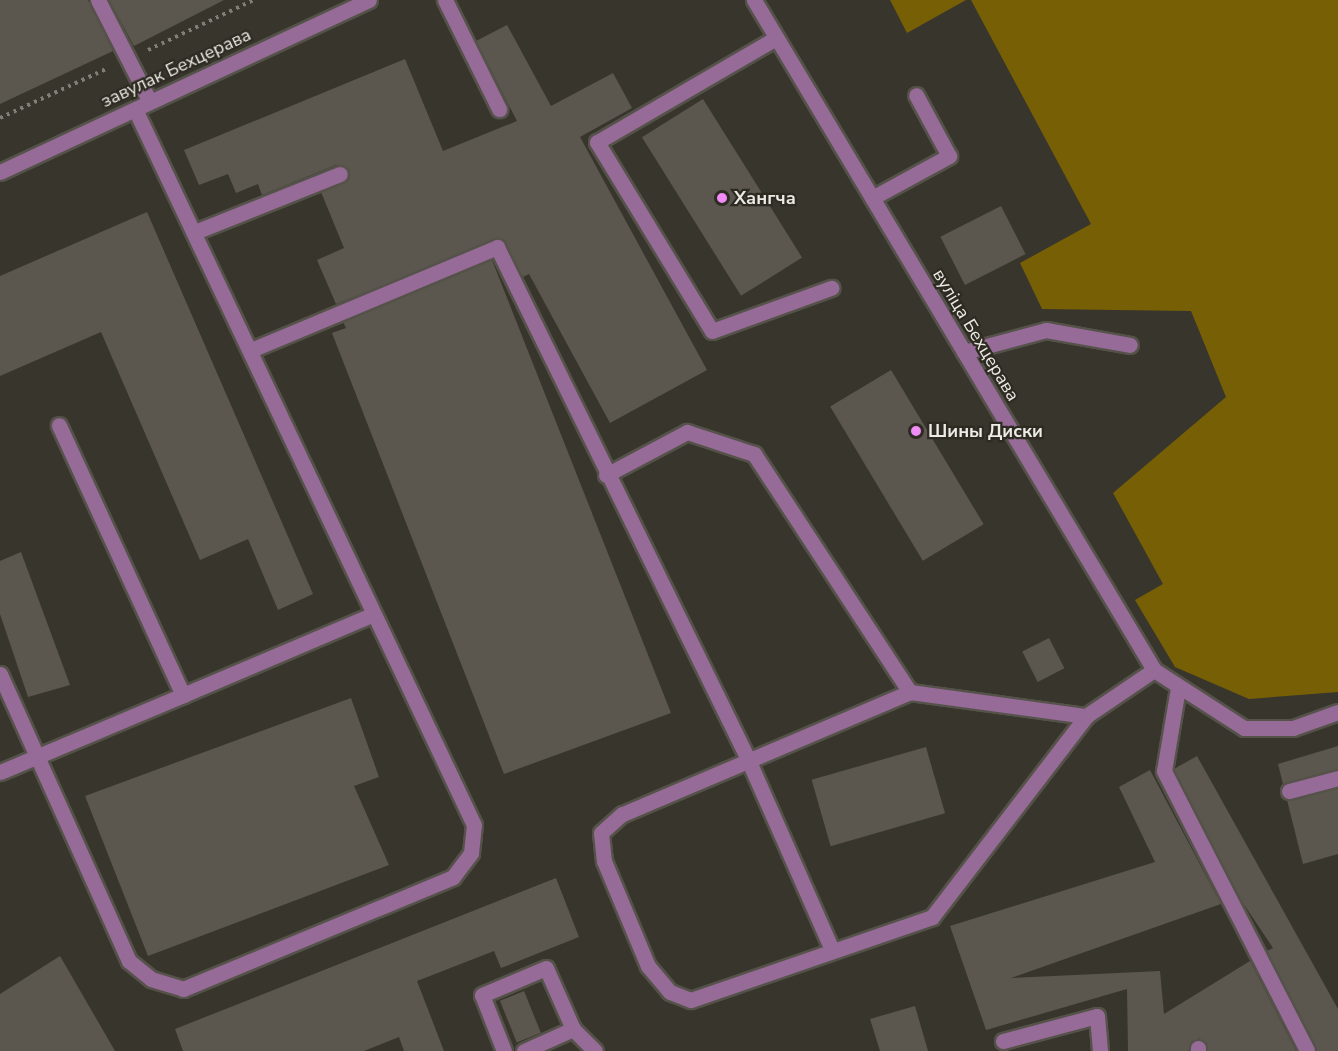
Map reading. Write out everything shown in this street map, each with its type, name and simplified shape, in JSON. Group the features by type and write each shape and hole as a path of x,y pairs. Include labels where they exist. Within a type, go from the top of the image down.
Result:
{"street":[{"path":"98,0 150,102"},
{"name":"завулак Бехцерава","path":"0,172 369,0"},
{"path":"446,0 499,110"},
{"name":"вуліца Бехцерава","path":"754,0 1154,670 1202,705 1244,728 1293,728 1338,712"},
{"path":"776,38 597,141 712,331 831,288"},
{"path":"872,198 949,156 916,95"},
{"path":"0,674 129,961 152,979 183,989 453,877 471,853 474,825 135,109"},
{"path":"195,232 340,174"},
{"path":"251,350 497,247 606,475 747,757 832,950"},
{"path":"964,352 1046,330 1130,345"},
{"path":"59,425 183,695"},
{"path":"606,475 687,432 754,454 910,692"},
{"path":"0,772 374,614"},
{"path":"1086,716 910,692 747,757 622,814 601,833 604,861 648,966 670,992 691,1000 932,916 1086,716 1154,670"},
{"path":"1178,688 1164,771 1307,1051"},
{"path":"1289,791 1338,778"},
{"path":"504,1051 482,995 546,968 573,1029 595,1051"},
{"path":"1003,1041 1097,1016 1100,1051"},
{"path":"524,1051 573,1029"}],"shaded area":[{"path":"890,0 966,0 907,33"},
{"path":"971,0 1338,0 1338,692 1249,699 1175,667 1135,600 1163,584 1113,493 1226,397 1191,311 1042,309 1020,263 1091,224"}],"building":[{"path":"0,0 88,0 113,51 0,104"},
{"path":"109,0 224,0 134,46"},
{"path":"507,25 551,106 613,73 632,108 580,137 707,370 610,423 529,274 523,277 502,239 336,304 317,260 344,248 321,192 347,180 346,167 336,165 262,195 258,184 236,193 228,174 199,185 184,150 405,59 443,151 517,121 476,41"},
{"name":"Хангча","path":"703,99 802,258 741,296 642,137"},
{"path":"1001,206 1026,254 965,285 940,237"},
{"path":"147,212 313,594 278,610 248,539 200,560 101,332 0,376 0,276"},
{"path":"492,260 671,713 504,774 332,333 346,328 343,322"},
{"path":"891,370 984,524 923,561 830,407"},
{"path":"21,552 70,685 28,697 0,614 0,561"},
{"path":"1049,638 1064,668 1038,682 1022,652"},
{"path":"351,698 379,777 354,786 389,865 148,956 85,796"},
{"path":"1338,746 1338,769 1283,784 1278,764"},
{"path":"926,747 945,813 831,846 812,780"},
{"path":"1197,756 1338,1009 1338,1051 1317,1051 1267,951 1273,948 1239,897 1174,769"},
{"path":"1150,770 1221,904 1011,978 1160,971 1164,1014 1250,961 1296,1051 1208,1051 1199,1038 1188,1051 1128,1051 1127,989 986,1030 950,926 1155,862 1119,787"},
{"path":"1338,788 1338,854 1303,864 1287,800"},
{"path":"556,878 579,937 501,968 494,951 417,981 444,1051 404,1051 399,1037 364,1051 183,1051 175,1029"},
{"path":"60,956 115,1051 0,1051 0,994"},
{"path":"524,991 541,1033 517,1042 500,1001"},
{"path":"915,1006 928,1051 880,1051 870,1019"}],"place":[{"name":"Хангча","path":"722,198"},
{"name":"Шины Диски","path":"916,431"}]}
